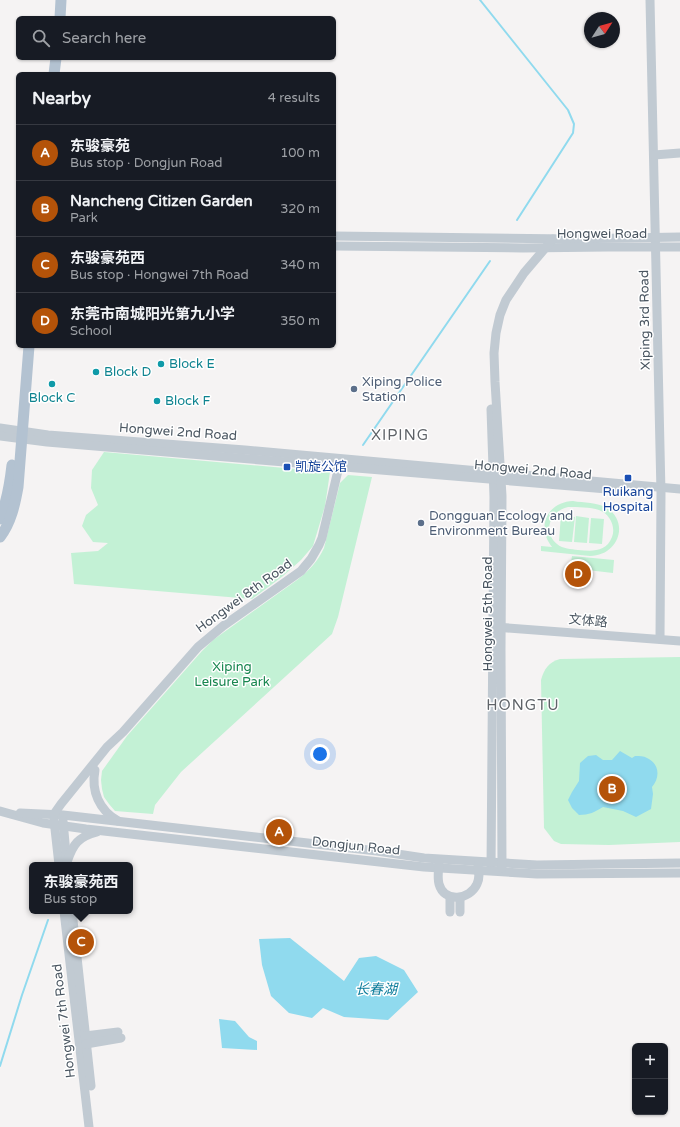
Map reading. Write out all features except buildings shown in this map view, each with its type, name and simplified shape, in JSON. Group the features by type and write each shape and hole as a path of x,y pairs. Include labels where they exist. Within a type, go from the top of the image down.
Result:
{"main road":[{"path":"52,16 54,0"},
{"path":"60,16 61,0"},
{"path":"48,72 49,60"},
{"path":"54,72 56,60"},
{"path":"0,537 10,518 18,487 18,435 23,348"},
{"path":"0,519 6,502 18,435 29,348"}],"street":[{"name":"Xiping 3rd Road","path":"650,0 661,490 660,639"},
{"path":"654,155 680,153"},
{"name":"Hongwei Road","path":"336,236 523,238 546,243 680,247"},
{"name":"Hongwei Road","path":"336,246 523,248 546,243 680,237"},
{"name":"Hongwei 5th Road","path":"502,867 497,627 497,476 489,383 489,354 491,332 496,312 502,297 520,270 546,243"},
{"name":"Hongwei 2nd Road","path":"0,428 18,435"},
{"name":"Hongwei 2nd Road","path":"0,436 18,435 384,466 661,490 680,494"},
{"name":"Hongwei 8th Road","path":"58,815 69,794 107,747 123,732 198,647 223,626 301,571 316,553 322,538 340,463"},
{"name":"Hongwei 2nd Road","path":"661,490 680,489"},
{"name":"Hongwei 5th Road","path":"491,867 497,627"},
{"name":"文体路","path":"497,627 680,641"},
{"name":"Hongwei 8th Road","path":"58,815 111,750 123,732"},
{"path":"95,770 94,782 98,800 104,810 119,822"},
{"name":"Dongjun Road","path":"4,812 43,823 103,831 491,867 680,863"},
{"name":"Dongjun Road","path":"4,812 58,815 119,822 439,863"},
{"path":"58,815 64,862"},
{"path":"65,862 75,844 85,836 103,831"},
{"path":"439,863 438,883 441,889 450,897 460,898 471,892 477,885 479,879 478,866"},
{"name":"Dongjun Road","path":"502,867 537,874 680,873"},
{"path":"450,897 450,912"},
{"path":"460,898 460,912"},
{"name":"Hongwei 7th Road","path":"64,914 89,1127"},
{"name":"Hongwei 7th Road","path":"72,914 95,1127"},
{"path":"86,1040 119,1035"}],"green space":[{"path":"104,452 330,472 325,506 313,546 301,560 283,576 252,599 74,584 71,553 98,551 108,543 93,542 82,526 86,515 98,505 91,488 92,470"},
{"name":"Xiping Leisure Park","path":"348,475 372,477 338,617 332,634 181,772 155,805 153,814 115,811 104,797 101,780 102,771 127,736 213,640 297,580 313,566 324,548 340,483"},
{"path":"573,501 599,505 607,508 614,514 618,522 619,530 618,538 614,545 608,551 600,555 590,556 541,551 541,546 552,547 545,532 547,517 556,506 564,502","holes":["568,507 595,509 606,514 613,525 612,537 606,546 593,551 564,548 559,546 552,539 549,528 550,522 557,513"]},
{"path":"561,515 575,517 572,542 559,541"},
{"path":"576,516 589,518 587,543 574,542"},
{"path":"591,518 604,519 602,544 589,543"},
{"path":"572,556 614,560 613,573 570,568"},
{"path":"680,657 680,842 609,845 561,844 554,841 544,828 541,680 545,669 553,662 560,659"}],"water":[{"path":"620,751 632,758 635,756 646,757 656,767 657,775 655,783 652,787 653,794 651,809 636,817 623,811 603,807 592,813 579,815 572,808 568,800 579,781 580,763 588,756 596,755 603,760 612,760"},
{"name":"长春湖","path":"290,938 344,981 359,958 376,956 404,970 418,992 388,1020 344,1017 323,1008 312,1018 289,1013 271,996 262,965 259,939"},
{"path":"219,1019 235,1021 249,1037 257,1041 257,1050 222,1048"}],"waterway":[{"path":"480,0 568,110 574,124 573,133 517,220"},
{"path":"363,445 490,261"},
{"path":"0,1066 22,995 48,920"}],"place":[{"name":"Block E","path":"161,364"},
{"name":"Block D","path":"96,372"},
{"name":"Block C","path":"52,384"},
{"name":"Xiping Police Station","path":"354,389"},
{"name":"Block F","path":"157,401"},
{"name":"凯旋公馆","path":"287,467"},
{"name":"Ruikang Hospital","path":"628,478"},
{"name":"Dongguan Ecology and Environment Bureau","path":"421,523"},
{"name":"东莞市南城阳光第九小学","path":"578,574"},
{"name":"Nancheng Citizen Garden","path":"612,789"},
{"name":"东骏豪苑","path":"279,832"},
{"name":"东骏豪苑西","path":"81,942"}],"district":[{"name":"XIPING","path":"400,435"},
{"name":"HONGTU","path":"523,705"}]}
